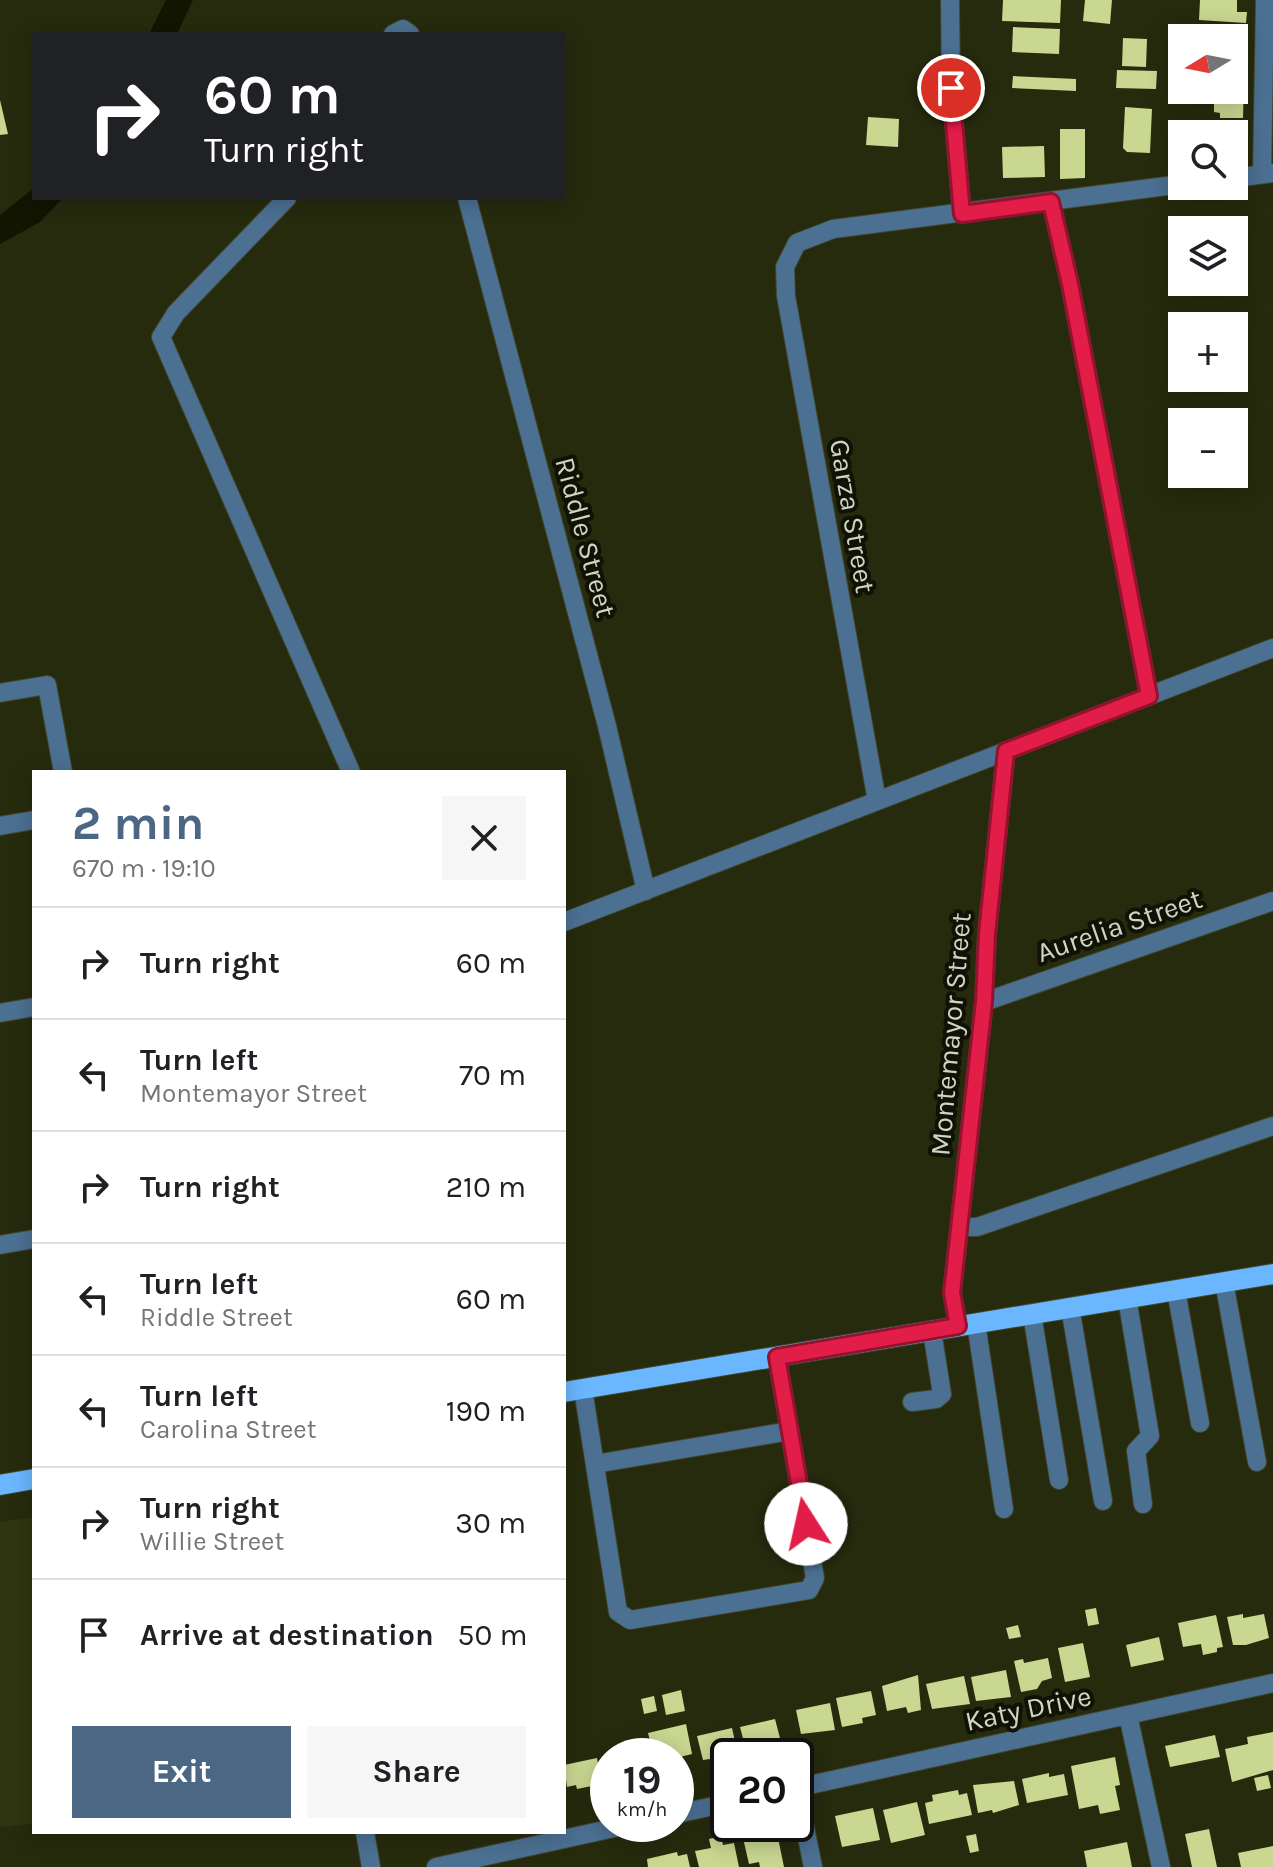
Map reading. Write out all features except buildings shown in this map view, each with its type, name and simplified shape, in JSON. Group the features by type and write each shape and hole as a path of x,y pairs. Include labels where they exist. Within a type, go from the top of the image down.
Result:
{"main road":[{"path":"574,1391 1273,1274"},
{"path":"0,1485 32,1479"}],"street":[{"path":"950,0 951,88 962,214 1168,186"},
{"path":"1265,0 1267,174"},
{"path":"285,200 176,313 161,337 350,770"},
{"name":"Riddle Street","path":"467,200 492,303 607,726 646,891"},
{"path":"1051,202 1070,284 1149,696"},
{"name":"Garza Street","path":"877,801 786,296 785,267 797,243 833,229 962,214"},
{"path":"566,921 1273,648"},
{"path":"0,693 47,685 63,770"},
{"name":"Montemayor Street","path":"1004,1509 967,1325 952,1293 984,1002 987,934 1006,751"},
{"path":"0,826 32,820"},
{"name":"Aurelia Street","path":"984,1002 1273,901"},
{"path":"0,1013 32,1007"},
{"path":"961,1227 977,1227 1273,1126"},
{"path":"0,1245 32,1239"},
{"path":"1224,1282 1257,1462"},
{"path":"1176,1290 1200,1423"},
{"path":"1127,1298 1150,1436 1136,1451 1143,1504"},
{"path":"1070,1307 1103,1501"},
{"path":"1032,1314 1059,1480"},
{"path":"912,1402 936,1399 942,1394 932,1331"},
{"path":"574,1391 595,1464 618,1612 630,1620 809,1590 815,1578 777,1357"},
{"path":"595,1464 790,1431"},
{"name":"Katy Drive","path":"814,1784 1273,1683"},
{"path":"1128,1715 1161,1867"},
{"path":"436,1867 590,1833"},
{"path":"365,1834 371,1867"},
{"path":"808,1842 813,1867"}],"shaded area":[{"path":"166,0 193,0 178,32 150,32"},
{"path":"32,190 32,200 61,200 40,222 0,244 0,215"},
{"path":"32,1517 32,1824 0,1827 0,1522"}],"route":[{"path":"806,1524 777,1357 958,1326 952,1293 984,1002 987,934 1006,751 1149,696 1070,284 1051,202 962,214 951,88"}]}
